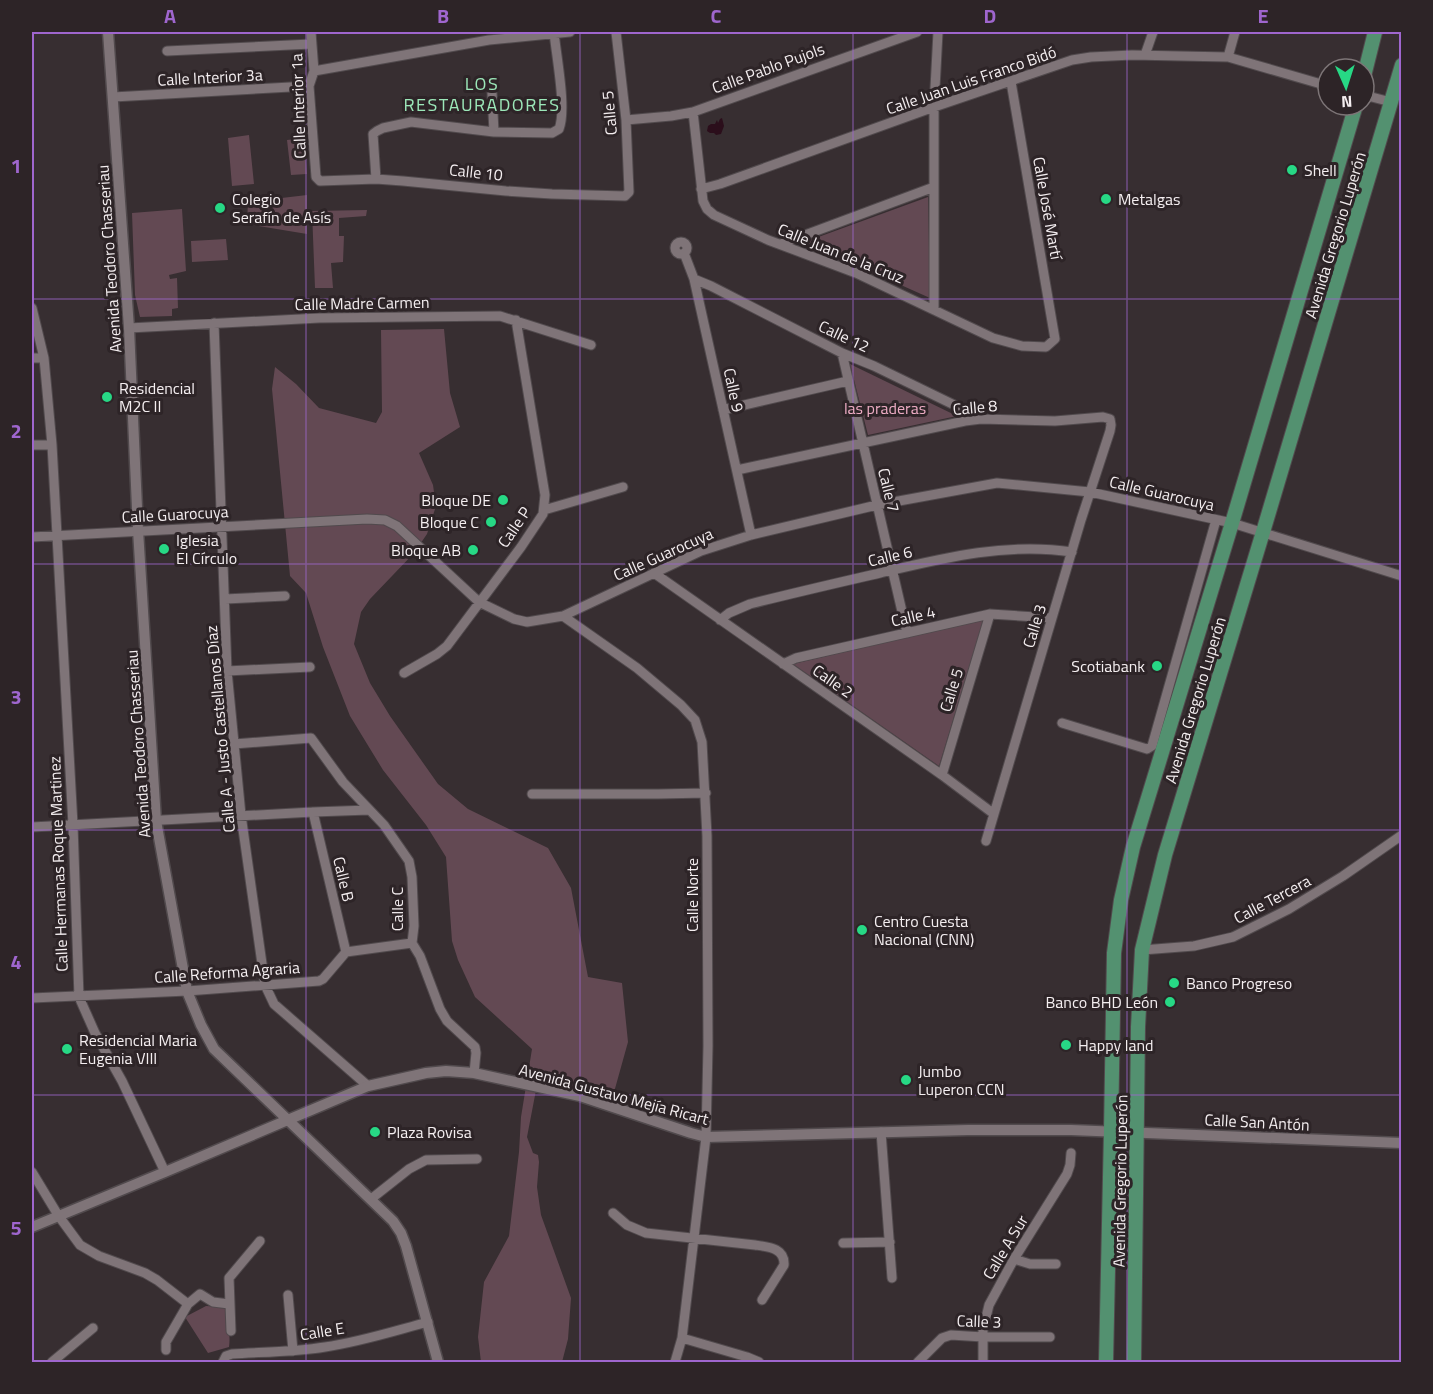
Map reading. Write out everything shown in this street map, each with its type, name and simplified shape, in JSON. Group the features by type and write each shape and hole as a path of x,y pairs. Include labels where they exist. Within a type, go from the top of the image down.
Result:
{"main road":[{"path":"1369,57 1375,32"},
{"name":"Avenida Gregorio Luperón","path":"1134,1362 1138,1017 1142,950 1165,855 1401,65"},
{"name":"Avenida Gregorio Luperón","path":"1106,1362 1114,952 1120,900 1133,847 1352,117"}],"street":[{"name":"Avenida Teodoro Chasseriau","path":"108,32 129,328 138,530 156,821 187,991 207,1038 214,1048 393,1221 406,1246 438,1362"},
{"name":"Calle Interior 1a","path":"310,32 314,71 309,86 318,180"},
{"path":"376,179 373,134 377,130 411,122 494,132 552,133 559,129 562,122 562,102 554,32"},
{"path":"314,71 489,40 570,32"},
{"name":"Calle 5","path":"616,32 626,120 629,192"},
{"name":"Calle Pablo Pujols","path":"626,120 693,112 917,32"},
{"path":"934,310 934,107 938,32"},
{"path":"1145,55 1153,32"},
{"path":"1228,57 1235,32"},
{"path":"167,51 311,44"},
{"name":"Calle Juan Luis Franco Bidó","path":"701,189 1072,60 1145,55 1228,57 1316,83"},
{"name":"Calle José Martí","path":"1011,82 1055,339"},
{"name":"Calle Interior 3a","path":"113,97 309,86"},
{"path":"492,93 494,132"},
{"path":"1376,98 1391,102"},
{"name":"Calle Juan de la Cruz","path":"693,112 703,201 714,215 768,240 856,273 993,338 1022,346 1046,347 1055,339"},
{"name":"Calle 10","path":"318,180 376,179 552,194 625,196 629,192"},
{"path":"781,244 934,187"},
{"name":"Calle 9","path":"684,253 694,279 751,535"},
{"name":"Calle 12","path":"694,279 711,285 842,353 874,366 981,419"},
{"name":"Calle Hermanas Roque Martinez","path":"32,308 44,358 52,446 73,825 79,997 165,1172"},
{"name":"Calle Madre Carmen","path":"129,328 319,318 500,316 591,345"},
{"name":"Calle P","path":"404,673 432,658 447,646 543,514 545,495 516,320"},
{"name":"Calle A - Justo Castellanos Díaz","path":"214,323 227,671 241,815 265,985 274,1004 368,1086"},
{"name":"Calle 7","path":"842,353 907,633"},
{"path":"32,358 44,358"},
{"path":"723,410 848,381"},
{"name":"Calle 8","path":"737,470 981,419 1055,421 1107,417 1111,421"},
{"name":"Calle 3","path":"987,841 1052,618 1110,432 1111,421"},
{"path":"32,445 52,446"},
{"name":"Calle Guarocuya","path":"32,537 138,530 385,520 397,526 479,602 514,619 526,622 563,616 701,551 751,535 877,505 997,483 1090,492 1232,523 1401,576"},
{"path":"544,510 623,487"},
{"path":"1062,723 1147,749 1152,746 1216,520"},
{"name":"Calle 6","path":"720,620 737,608 750,604 974,553 1001,550 1072,552"},
{"name":"Calle 2","path":"654,573 994,814"},
{"path":"225,599 285,597"},
{"name":"Calle 5","path":"942,775 990,614"},
{"name":"Calle 4","path":"783,664 796,658 990,614 1052,618"},
{"name":"Calle Norte","path":"563,616 637,668 688,712 695,720 702,742 707,847 706,1137 682,1338 675,1362"},
{"path":"227,671 310,667"},
{"name":"Calle C","path":"234,744 311,738 344,782 384,825 409,861 414,926 412,943 420,956 440,1009 447,1021 475,1047 474,1072"},
{"path":"532,794 706,793"},
{"path":"32,827 369,810"},
{"name":"Calle B","path":"313,812 346,952"},
{"name":"Calle Tercera","path":"1142,950 1194,946 1233,937 1288,909 1343,876 1401,835"},
{"path":"346,952 412,943"},
{"name":"Calle Reforma Agraria","path":"32,998 187,991 320,981 346,952"},
{"name":"Avenida Gustavo Mejía Ricart","path":"32,1227 368,1086 426,1073 446,1071 474,1072 580,1096 706,1137 968,1130 1111,1131"},
{"name":"Calle San Antón","path":"1111,1131 1401,1143"},
{"path":"881,1132 892,1278"},
{"name":"Calle A Sur","path":"982,1362 984,1322 989,1305 1014,1259 1067,1174 1071,1153"},
{"path":"371,1199 409,1169 426,1160 477,1159"},
{"path":"32,1172 58,1215 80,1245 99,1256 145,1273 188,1304"},
{"path":"612,1213 627,1225 646,1233 768,1247 782,1254 784,1265 762,1300"},
{"path":"231,1331 229,1278 260,1241"},
{"path":"843,1243 890,1242"},
{"path":"1014,1259 1030,1264 1056,1264"},
{"path":"166,1350 166,1342 188,1304 200,1294 213,1302 229,1304"},
{"path":"288,1295 293,1351"},
{"name":"Calle E","path":"223,1362 226,1356 232,1354 293,1351 334,1345 428,1322"},
{"path":"52,1362 93,1328"},
{"name":"Calle 3","path":"918,1362 946,1336 956,1334 983,1337 1050,1337"},
{"path":"682,1338 759,1362"}],"green space":[{"path":"249,135 254,184 232,186 228,138"},
{"path":"304,138 307,174 291,175 287,140"},
{"path":"307,195 307,234 247,224 248,202"},
{"path":"928,197 930,298 802,243"},
{"path":"182,209 186,271 169,275 170,279 177,278 178,308 172,309 172,316 140,317 135,295 132,213"},
{"path":"367,210 366,216 339,218 339,236 344,236 343,262 331,263 333,288 315,288 312,211"},
{"path":"226,239 228,260 192,262 191,241"},
{"path":"444,329 450,393 460,427 419,453 433,485 436,506 427,534 414,553 370,599 361,612 354,644 370,683 390,716 438,784 468,809 548,848 571,888 588,977 622,983 628,1042 611,1103 537,1085 527,1137 533,1153 538,1155 537,1187 541,1215 571,1298 568,1339 562,1362 481,1362 478,1337 484,1282 509,1236 521,1117 532,1049 475,997 452,941 446,857 426,825 383,770 350,716 323,647 306,593 290,576 272,389 275,367 296,384 319,408 376,423 382,412 381,330"},
{"name":"las praderas","path":"850,364 854,366 957,416 868,435"},
{"path":"984,619 939,766 793,664"},
{"path":"206,1306 225,1307 230,1337 229,1347 208,1353 185,1317"}],"shaded area":[{"path":"722,118 724,126 721,134 716,135 707,131 708,126 715,124 717,120 718,123"}],"place":[{"name":"Shell","path":"1292,170"},
{"name":"Metalgas","path":"1106,199"},
{"name":"Colegio Serafín de Asís","path":"220,208"},
{"name":"Residencial M2C II","path":"107,397"},
{"name":"Bloque DE","path":"503,500"},
{"name":"Bloque C","path":"491,522"},
{"name":"Iglesia El Círculo","path":"164,549"},
{"name":"Bloque AB","path":"473,550"},
{"name":"Scotiabank","path":"1157,666"},
{"name":"Centro Cuesta Nacional (CNN)","path":"862,930"},
{"name":"Banco Progreso","path":"1174,983"},
{"name":"Banco BHD León","path":"1170,1002"},
{"name":"Happy land","path":"1066,1045"},
{"name":"Residencial Maria Eugenia VIII","path":"67,1049"},
{"name":"Jumbo Luperon CCN","path":"906,1080"},
{"name":"Plaza Rovisa","path":"375,1132"}],"district":[{"name":"LOS RESTAURADORES","path":"482,94"}]}
